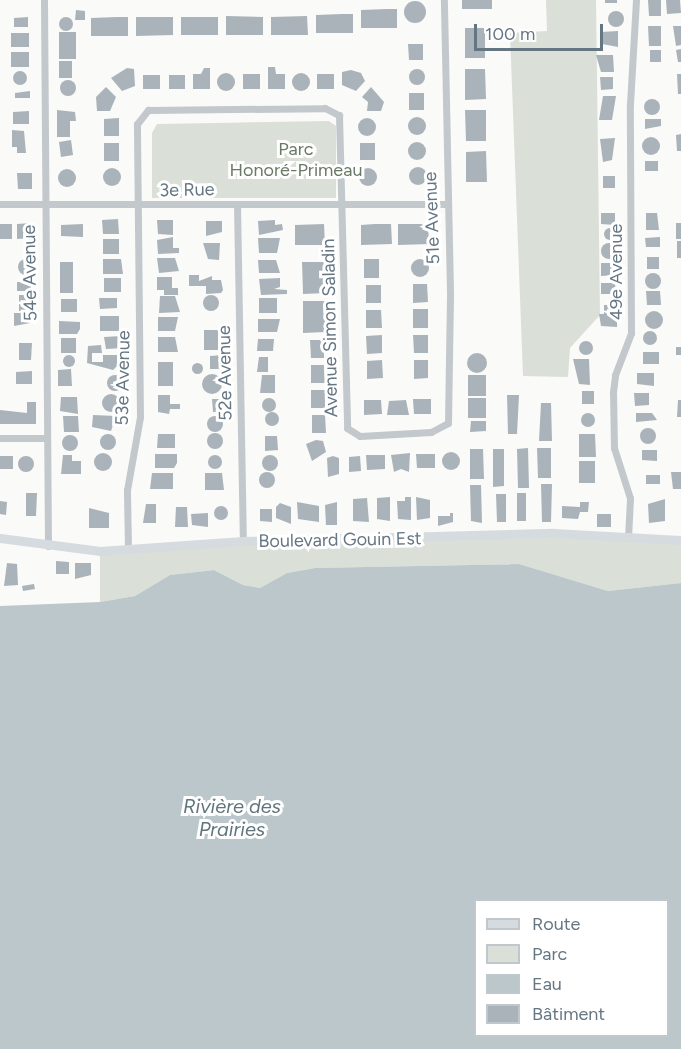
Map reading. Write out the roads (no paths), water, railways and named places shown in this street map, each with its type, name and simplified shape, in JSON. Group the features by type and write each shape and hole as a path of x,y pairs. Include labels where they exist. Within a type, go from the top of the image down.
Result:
{"street":[{"name":"54e Avenue","path":"44,0 48,546"},
{"name":"51e Avenue","path":"440,431 448,423 450,413 444,0"},
{"name":"49e Avenue","path":"628,538 630,498 614,448 613,392 615,375 631,333 630,104 636,0"},
{"name":"53e Avenue","path":"128,550 127,490 140,417 137,124 141,115 155,107 334,110 341,123 343,204"},
{"name":"3e Rue","path":"0,204 446,204"},
{"name":"52e Avenue","path":"237,204 243,541"},
{"name":"Avenue Simon Saladin","path":"343,204 347,428 360,436 440,431"},
{"path":"0,438 47,438"},
{"name":"Boulevard Gouin Est","path":"0,538 48,546 128,550 243,541 554,533 681,540"}],"water":[{"name":"Rivière des Prairies","path":"519,564 608,591 681,583 681,1049 0,1049 0,606 100,602 135,596 170,575 214,570 243,585 260,588 287,573 315,568"}],"park label":[{"name":"Parc Honoré-Primeau","path":"296,160"}]}
